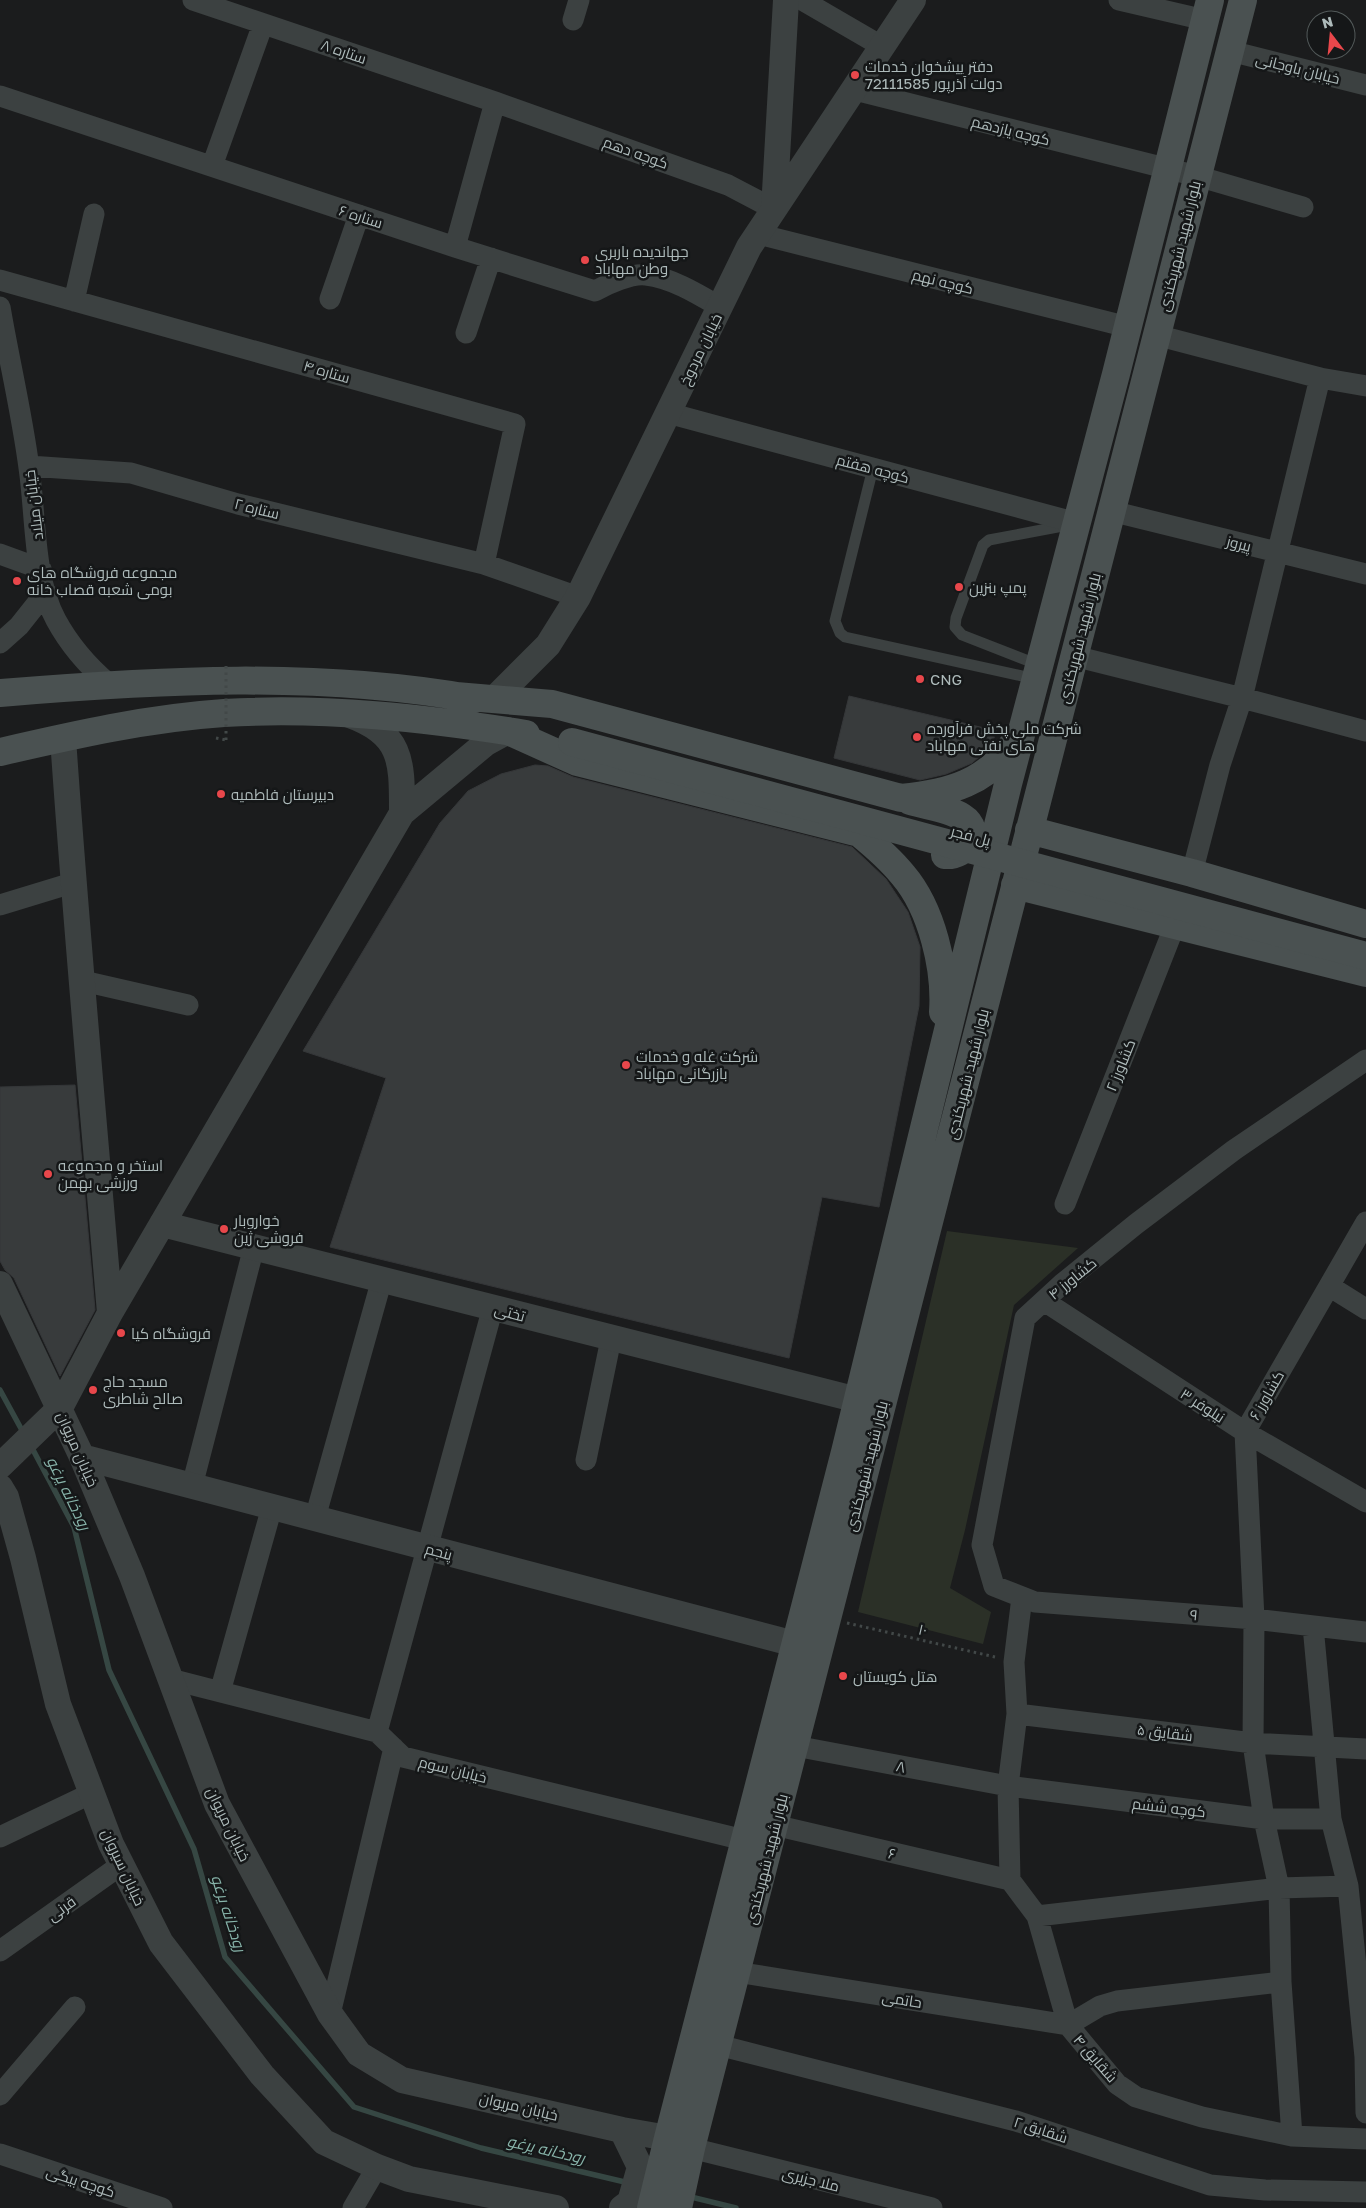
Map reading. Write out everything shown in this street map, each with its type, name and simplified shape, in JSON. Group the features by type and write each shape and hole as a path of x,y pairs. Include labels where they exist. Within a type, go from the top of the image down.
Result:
{"main road":[{"name":"بلوار شهید شهریکندی","path":"679,2143 718,2045 1243,0"},
{"name":"بلوار شهید شهریکندی","path":"679,2143 744,1840 858,1400 1037,672 1128,327 1207,10"},
{"path":"0,693 109,684 231,680 342,682 456,696 552,704 901,798 964,818 971,829 972,836 967,849 955,856 941,855 577,762 508,731"},
{"path":"456,696 503,704 575,733 1366,956"},
{"path":"0,752 142,723 224,713 342,712 429,720 508,731 575,733"},
{"path":"901,798 934,795 966,784 991,771 1008,752 1023,728"},
{"name":"پل فجر","path":"575,733 1366,942"},
{"path":"1029,830 1192,873 1366,924"},
{"path":"859,833 884,854 905,877 930,925 941,963 943,991 940,1067"},
{"path":"1015,885 1366,973"},
{"path":"634,2206 679,2143"},
{"path":"678,2208 679,2143"}],"street":[{"name":"ستاره ۸","path":"193,0 495,102"},
{"path":"774,209 786,0"},
{"path":"802,0 883,47"},
{"name":"خیابان مردوخ","path":"494,699 548,645 578,597 720,307 758,234 913,0"},
{"path":"1118,0 1207,10"},
{"path":"212,166 263,24"},
{"name":"خیابان باوجانی","path":"1230,51 1366,85"},
{"name":"کوچه یازدهم","path":"855,90 1197,176 1303,207"},
{"name":"ستاره ۶","path":"0,96 455,247 594,290 610,282 644,274 672,282 720,307"},
{"path":"455,247 495,102"},
{"name":"کوچه دهم","path":"495,102 728,185 774,209"},
{"path":"74,301 94,214"},
{"path":"330,298 359,215"},
{"name":"کوچه نهم","path":"758,234 1128,327"},
{"path":"466,334 492,258"},
{"name":"ستاره ۴","path":"0,280 515,424 484,564"},
{"name":"خیابان میلاد","path":"0,307 8,400 29,466 41,569 46,592 56,620 90,668 109,684"},
{"path":"1156,335 1320,378 1366,386"},
{"path":"1192,873 1220,765 1242,698 1320,378"},
{"name":"کوچه هفتم","path":"668,413 1077,523"},
{"name":"ستاره ۲","path":"29,466 131,473 238,504 484,564 578,597"},
{"name":"پیروز","path":"1111,511 1277,552 1365,571"},
{"path":"0,554 41,569"},
{"path":"0,643 19,626 46,592"},
{"path":"1074,656 1366,731"},
{"path":"342,712 370,722 387,736 398,755 402,775 402,813"},
{"path":"0,1466 60,1408 110,1313 402,813 486,743 508,731"},
{"path":"63,738 72,883 83,981 110,1313"},
{"path":"0,905 72,883"},
{"name":"کشاورز ۲","path":"1064,1204 1175,925"},
{"path":"83,981 188,1005"},
{"name":"کشاورز ۴","path":"1022,1597 994,1586 982,1545 1025,1318 1136,1224 1234,1150 1366,1060"},
{"name":"کشاورز ۶","path":"1292,2136 1281,1982 1278,1888 1264,1819 1253,1743 1254,1619 1245,1432 1366,1222"},
{"name":"تختی","path":"162,1224 858,1400"},
{"path":"192,1486 254,1247"},
{"path":"315,1518 382,1279"},
{"name":"خیابان مریوان","path":"0,1284 60,1408 132,1576 216,1804 330,2014 359,2054 402,2080 679,2143"},
{"path":"1329,1286 1366,1309"},
{"name":"نیلوفر ۳","path":"1044,1301 1245,1432 1366,1502"},
{"path":"377,1732 493,1307"},
{"path":"586,1460 611,1339"},
{"name":"پنجم","path":"82,1457 795,1644"},
{"name":"خیابان سیروان","path":"2,1499 23,1558 58,1704 111,1844 161,1943 262,2075 324,2142 377,2167 409,2179 556,2208"},
{"path":"220,1692 272,1507"},
{"path":"1010,1880 1008,1786 1017,1714 1014,1662 1022,1597"},
{"name":"۹","path":"1022,1597 1035,1602 1254,1619 1366,1632"},
{"path":"1313,1626 1331,1819 1348,1886 1365,2057 1366,2113"},
{"name":"خیابان سوم","path":"170,1679 377,1732 403,1756 744,1840"},
{"name":"شقایق ۵","path":"1017,1714 1253,1743 1366,1749"},
{"name":"۸","path":"794,1746 1008,1786"},
{"path":"330,2014 394,1748"},
{"name":"کوچه ششم","path":"1008,1786 1264,1819 1331,1819"},
{"path":"0,1838 92,1794"},
{"name":"۶","path":"774,1825 1010,1880"},
{"name":"قرنی","path":"0,1951 121,1864"},
{"name":"شقایق ۴","path":"1010,1880 1037,1916 1068,2026 1117,2084 1136,2097 1202,2118 1292,2136 1366,2139"},
{"path":"1037,1916 1278,1888 1348,1886"},
{"name":"حاتمی","path":"736,1972 1068,2026"},
{"path":"1068,2026 1100,2006 1117,2001 1281,1982"},
{"path":"0,2095 75,2007"},
{"name":"شقایق ۲","path":"718,2045 1016,2121 1210,2185 1265,2190 1366,2192"},
{"path":"622,2130 640,2167 634,2206"},
{"name":"ملا جزیری","path":"679,2143 932,2208"},
{"name":"کوچه بیگی","path":"0,2154 162,2208"},
{"path":"353,2208 377,2167"}],"lane":[{"path":"873,468 835,621 840,633 845,637 1037,672"},
{"path":"1037,672 962,635 955,627 956,618 983,546 989,540 1077,523"}],"path":[{"path":"226,662 226,740"},
{"name":"۱۰","path":"827,1618 1014,1662"}],"shaded area":[{"path":"947,1231 1078,1248 1014,1305 965,1530 950,1588 991,1612 983,1644 858,1612"}],"building":[{"name":"شرکت ملی پخش فرآورده های نفتی مهاباد","path":"849,696 997,731 990,747 972,763 946,774 920,780 834,758"},
{"name":"شرکت غله و خدمات بازرگانی مهاباد","path":"535,765 548,766 573,777 852,847 886,879 908,912 920,947 919,1006 879,1207 822,1197 789,1358 330,1247 386,1078 303,1051 440,823 468,791 501,774"},
{"name":"استخر و مجموعه ورزشی بهمن","path":"75,1085 95,1310 60,1376 14,1278 5,1270 0,1261 0,1087"}],"waterway":[{"name":"رودخانه یرغو","path":"0,1390 24,1434"},
{"name":"رودخانه یرغو","path":"31,1446 74,1527 109,1670 194,1849 225,1957 354,2107 481,2148 629,2183"},
{"name":"رودخانه یرغو","path":"687,2196 736,2208"}],"place":[{"name":"دفتر پیشخوان خدمات دولت آذرپور 72111585","path":"855,75"},
{"name":"جهاندیده باربری وطن مهاباد","path":"585,260"},
{"name":"مجموعه فروشگاه های بومی شعبه قصاب خانه","path":"17,581"},
{"name":"پمپ بنزین","path":"959,587"},
{"name":"CNG","path":"920,679"},
{"name":"شرکت ملی پخش فرآورده های نفتی مهاباد","path":"917,737"},
{"name":"دبیرستان فاطمیه","path":"221,794"},
{"name":"شرکت غله و خدمات بازرگانی مهاباد","path":"626,1065"},
{"name":"استخر و مجموعه ورزشی بهمن","path":"48,1174"},
{"name":"خواروبار فروشی ژین","path":"224,1229"},
{"name":"فروشگاه کیا","path":"121,1333"},
{"name":"مسجد حاج صالح شاطری","path":"93,1390"},
{"name":"هتل کویستان","path":"843,1676"}]}
